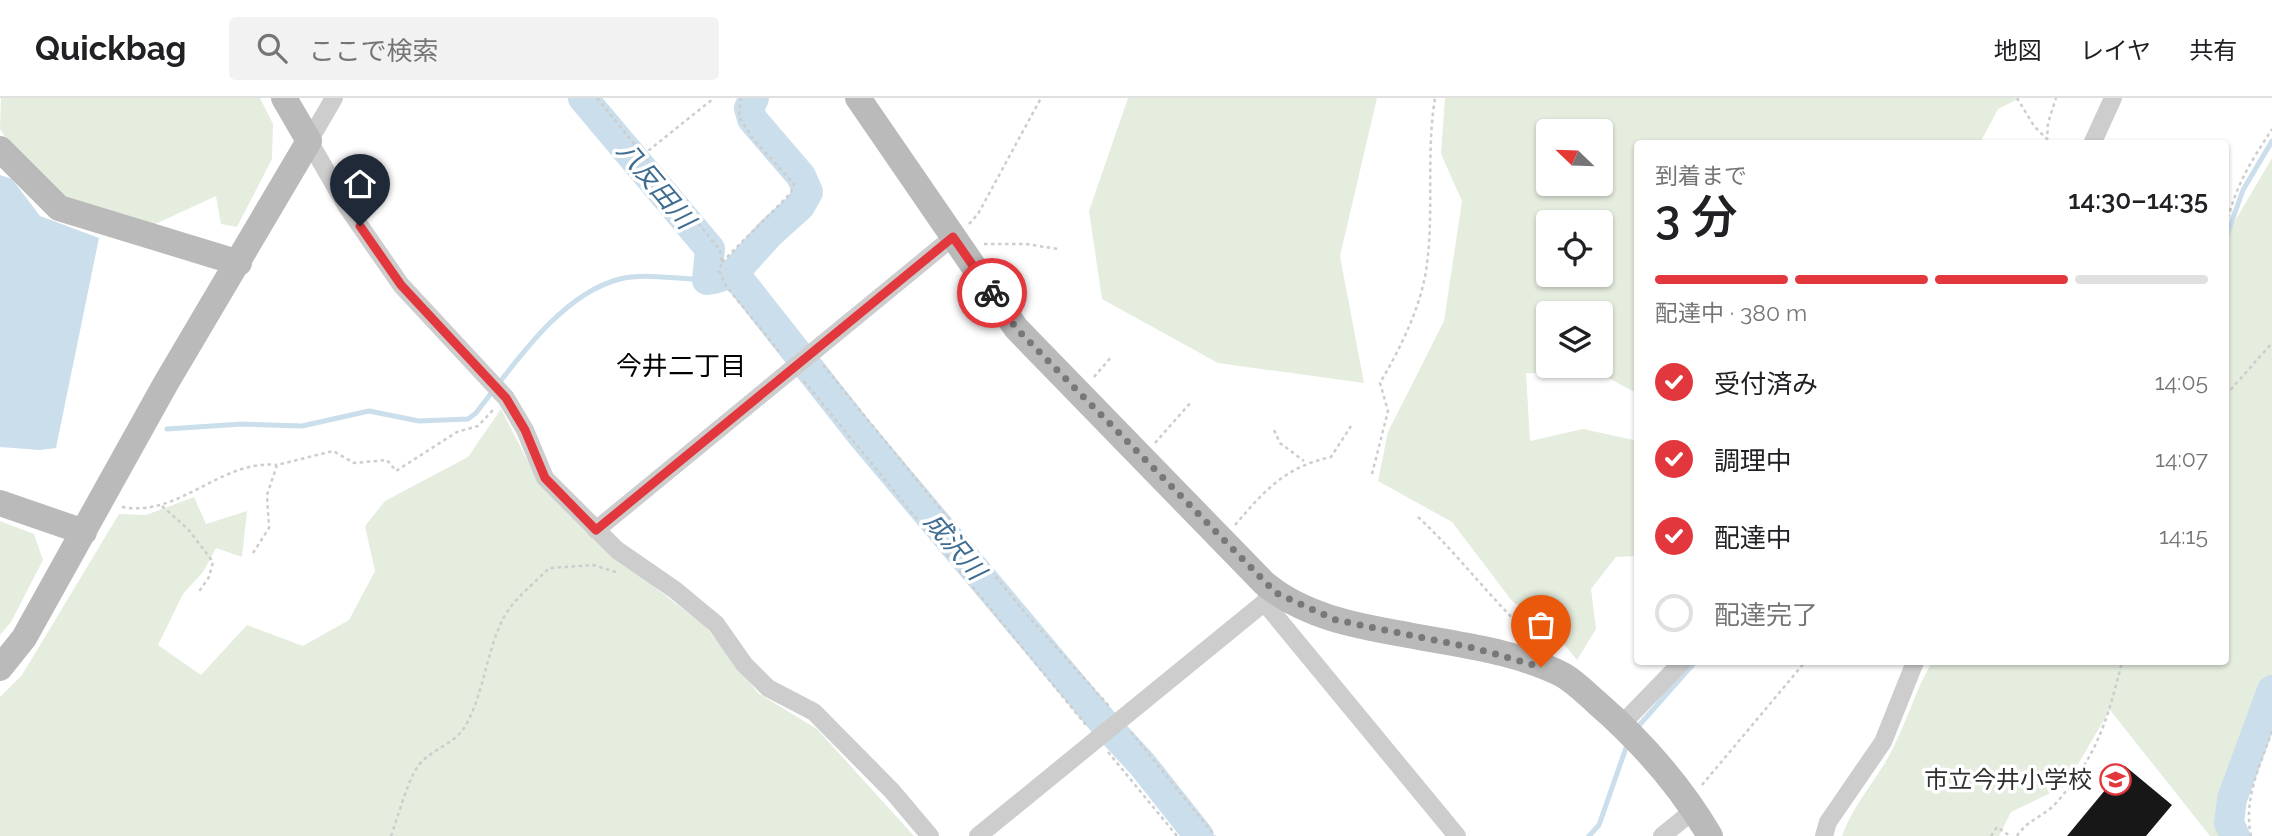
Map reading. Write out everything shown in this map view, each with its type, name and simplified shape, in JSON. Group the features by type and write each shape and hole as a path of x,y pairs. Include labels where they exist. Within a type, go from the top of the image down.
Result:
{"main road":[{"path":"0,668 24,638 166,383 309,141 284,98"},
{"path":"858,98 1016,328 1143,457 1221,540 1270,598 1336,620 1474,648 1559,674 1629,732 1691,805 1710,836"},
{"path":"0,149 59,208 239,263"},
{"path":"0,503 84,532"}],"street":[{"path":"334,98 309,141 347,207 401,285 506,398 525,430 545,478 617,550 675,590 716,624 744,664 768,688 814,712 892,791 930,836"},
{"path":"2094,140 2113,98"},
{"path":"596,530 804,359 958,244"},
{"path":"978,836 1270,598 1457,836"},
{"path":"1629,732 1680,665"},
{"path":"1824,836 1829,822 1883,742 1914,665"},
{"path":"1662,836 1691,805"}],"path":[{"path":"597,98 720,250 722,262"},
{"path":"643,155 713,98"},
{"path":"741,98 739,117 754,140 794,184 791,193 722,262 719,271 726,286 804,359 1118,720 1215,836"},
{"path":"958,244 978,214 1041,98"},
{"path":"1372,474 1388,411 1380,383 1401,348 1427,264 1430,130 1435,98"},
{"path":"2017,98 2046,140"},
{"path":"2047,140 2056,98"},
{"path":"2229,210 2242,174 2272,129"},
{"path":"958,244 999,243 1058,249"},
{"path":"2229,392 2272,343"},
{"path":"1080,393 1112,356"},
{"path":"804,359 1177,836"},
{"path":"100,502 138,510 162,506 244,468 264,464 277,465 333,451 354,463 387,460 396,471 457,432 478,426 506,398"},
{"path":"1143,457 1192,401"},
{"path":"1221,540 1260,496 1286,474 1306,463 1331,457 1351,426"},
{"path":"1274,430 1280,443 1306,463"},
{"path":"253,553 269,528 267,495 277,465"},
{"path":"162,506 188,529 213,562 209,576 198,593"},
{"path":"1418,517 1462,560 1507,615 1541,645"},
{"path":"391,836 418,766 440,748 458,739 467,723 490,651 503,619 512,606 550,568 593,565 630,576"},
{"path":"1691,805 1803,665"},
{"path":"2017,836 2024,825 2044,815 2056,803 2091,759 2110,713 2121,665"},
{"path":"2251,836 2247,811 2250,794 2272,731"},
{"path":"1992,836 1997,827 2010,836"}],"shaded area":[{"path":"1,98 260,98 273,124 272,159 237,227 221,224 216,196 151,226 61,196 10,145 0,129"},
{"path":"1128,98 1377,98 1340,256 1364,383 1218,363 1102,299 1089,211"},
{"path":"1445,98 2020,98 1998,109 1982,140 1634,140 1634,392 1609,378 1613,378 1613,301 1536,301 1536,373 1526,373 1530,441 1583,429 1634,440 1634,556 1616,557 1591,589 1596,629 1577,660 1552,630 1512,601 1452,522 1378,481 1388,432 1444,321 1462,201 1441,154"},
{"path":"2272,158 2272,675 2224,806 2225,836 2210,836 2110,710 2065,786 2011,812 1999,836 1842,836 1853,812 1894,746 1930,665 2229,665 2229,231"},
{"path":"501,409 538,481 613,555 705,626 758,693 817,729 914,836 0,836 0,697 22,675 119,514 146,515 194,497 206,524 247,511 242,557 216,548 203,572 183,594 158,645 201,675 247,625 303,646 349,620 375,571 365,526 385,501 468,457"},
{"path":"0,521 34,534 43,560 11,622 0,635"}],"water":[{"path":"0,175 12,179 40,216 99,238 56,448 40,450 0,447"}],"building":[{"path":"2125,766 2172,805 2146,836 2067,836"}],"waterway":[{"name":"八反田川","path":"583,98 710,249 707,280"},
{"path":"714,279 734,273 770,233 800,206 808,192 801,176 752,119 749,108 754,98"},
{"path":"2229,230 2243,190 2272,141"},
{"name":"成沢川","path":"707,280 734,273 861,434 1103,722 1142,764 1199,836"},
{"path":"167,429 242,424 302,426 369,411 419,421 468,419 476,413 539,334 577,300 598,287 620,279 640,276 707,280"},
{"path":"1635,730 1692,665"},
{"path":"2235,836 2229,823 2232,799 2272,690"},
{"path":"1589,836 1599,825 1627,745"}],"way so far":[{"path":"992,293 1016,328 1221,540 1264,583 1286,600 1336,620 1474,648 1541,667"}],"place":[{"name":"市立今井小学校","path":"2115,779"}],"district":[{"name":"今井二丁目","path":"681,366"}],"route":[{"path":"360,226 401,285 506,398 525,430 545,478 596,530 953,237 992,293"}]}
